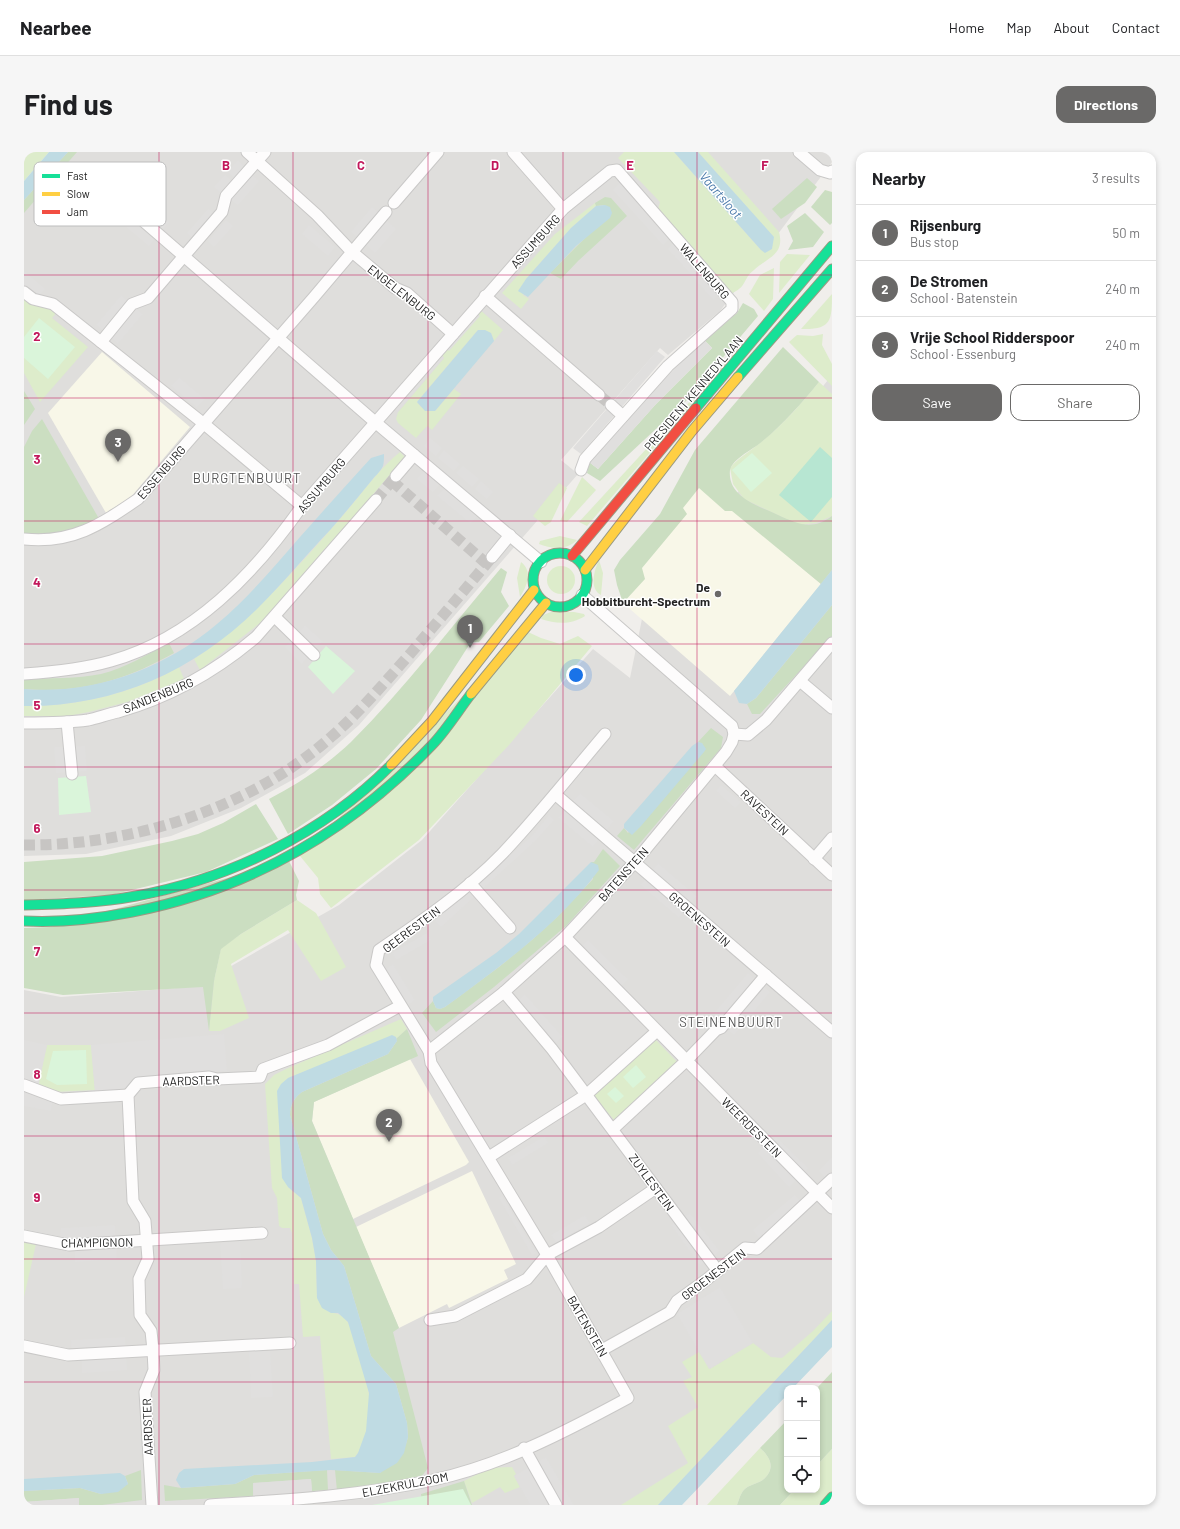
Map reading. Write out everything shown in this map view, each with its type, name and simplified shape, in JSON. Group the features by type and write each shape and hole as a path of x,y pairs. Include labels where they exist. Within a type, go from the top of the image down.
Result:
{"street":[{"name":"ENGELENBURG","path":"247,152 317,214 351,252 394,288 407,293 453,334"},
{"path":"101,342 132,304 148,298 222,212 226,196 265,152"},
{"path":"394,203 438,152"},
{"path":"513,152 563,209"},
{"path":"799,152 820,170 830,173 832,171"},
{"name":"WALENBURG","path":"563,209 610,171 617,170 732,302 732,310 668,366 585,459 581,470"},
{"name":"ASSUMBURG","path":"24,674 79,668 112,661 171,636 226,595 263,556 302,506 563,209"},
{"path":"203,423 386,212"},
{"path":"149,226 414,455 541,562"},
{"name":"PRESIDENT KENNEDYLAAN","path":"572,556 832,246"},
{"name":"PRESIDENT KENNEDYLAAN","path":"585,570 692,431 832,270"},
{"path":"24,292 33,299 53,304 203,423 302,506"},
{"path":"485,296 599,395"},
{"path":"611,405 623,416"},
{"name":"ESSENBURG","path":"24,539 41,541 63,539 86,531 105,522 138,499 203,423"},
{"path":"396,476 414,455"},
{"name":"SANDENBURG","path":"24,722 67,722 90,720 139,705 195,681 235,655 275,617 376,500"},
{"path":"492,557 510,535"},
{"path":"556,554 572,556 585,570 586,583 582,595 575,602 565,607 555,607 539,598 534,590 534,575 541,562 548,556 556,554"},
{"path":"24,905 68,904 110,899 180,887 213,877 241,866 316,825 370,785 422,734 534,590"},
{"path":"582,595 732,726 734,734 748,735 766,720 832,643"},
{"path":"24,921 67,921 110,916 186,900 248,877 296,854 346,820 380,794 434,743 493,666 546,603"},
{"path":"275,617 314,655"},
{"path":"800,681 832,708"},
{"path":"67,722 72,774"},
{"name":"GEERESTEIN","path":"428,1051 376,965 380,950 421,922 470,883 501,855 605,734"},
{"name":"BATENSTEIN","path":"628,1398 547,1255 431,1063 428,1051 504,992 565,937 635,862 715,766 732,742 734,734"},
{"name":"RAVESTEIN","path":"715,766 832,875"},
{"path":"555,794 635,862"},
{"path":"814,859 832,838"},
{"name":"GROENESTEIN","path":"635,862 832,1032"},
{"path":"470,883 510,928"},
{"name":"WEERDESTEIN","path":"565,937 818,1193"},
{"path":"613,1128 686,1061 716,1030 721,1028 766,975"},
{"name":"ZUYLESTEIN","path":"504,992 552,1049 586,1095 613,1128 718,1271"},
{"name":"AARDSTER","path":"152,1505 145,1392 154,1370 153,1350 151,1331 140,1315 138,1279 148,1259 145,1221 133,1201 128,1095 138,1083 210,1077 217,1079 260,1077 264,1069 328,1044 400,1006"},
{"path":"489,1158 586,1095 658,1031"},
{"path":"24,1085 61,1099 128,1095"},
{"name":"GROENESTEIN","path":"602,1350 670,1312 676,1301 718,1271 745,1248 757,1249 832,1179"},
{"path":"430,1320 455,1316 527,1279 547,1255 599,1227 656,1188"},
{"path":"818,1193 832,1208"},
{"path":"146,1240 262,1233"},
{"name":"CHAMPIGNON","path":"24,1236 69,1245 146,1240"},
{"path":"24,1346 68,1355 290,1343"},
{"name":"ELZEKRULZOOM","path":"210,1505 319,1501 338,1496 434,1480 487,1464 565,1431 628,1398"},
{"path":"524,1448 556,1505"},
{"path":"825,1505 832,1498"}],"shaded area":[{"path":"57,152 832,152 832,162 720,311 668,355 660,348 561,460 578,474 359,725 305,773 241,808 171,836 86,854 24,856 24,190 34,178 34,226 166,226 166,162 48,162"},
{"path":"238,160 244,167 221,193 214,187 225,175 231,180 233,177 228,172"},
{"path":"252,175 259,181 238,205 231,200"},
{"path":"620,183 670,238 663,245 613,190"},
{"path":"372,207 396,229 375,253 351,232"},
{"path":"208,209 215,214 194,239 187,233"},
{"path":"226,220 233,226 214,247 208,241"},
{"path":"309,225 335,247 328,256 302,234"},
{"path":"125,226 166,226 149,246"},
{"path":"674,243 720,293 713,300 668,249"},
{"path":"24,271 45,289 32,302 24,295"},
{"path":"121,295 143,314 118,344 96,325"},
{"path":"476,313 480,316 449,351 446,348"},
{"path":"704,340 712,348 656,404 598,469 589,462 647,396"},
{"path":"657,351 665,357 581,454 573,448"},
{"path":"102,352 190,427 131,497 106,513 48,413"},
{"path":"441,354 444,358 398,412 394,409"},
{"path":"832,375 832,1330 673,1505 24,1505 24,990 61,997 204,986 233,965 339,905 422,840 593,649 630,678 644,609"},
{"path":"179,377 205,399 197,408 171,386"},
{"path":"430,438 442,448 436,456 424,446"},
{"path":"444,450 460,464 454,471 438,458"},
{"path":"463,466 479,479 472,487 456,473"},
{"path":"424,471 440,484 433,492 417,479"},
{"path":"481,481 493,492 487,499 475,489"},
{"name":"De Hobbitburcht-Spectrum","path":"701,483 821,584 730,696 623,603 620,580"},
{"path":"444,488 478,516 471,524 437,496"},
{"path":"305,625 323,641 302,664 285,647"},
{"path":"85,746 87,771 56,773 54,747"},
{"path":"721,785 741,802 735,808 716,791"},
{"path":"580,793 614,821 593,847 558,818"},
{"path":"549,815 554,820 536,840 441,927 435,921 532,836"},
{"path":"658,863 697,896 679,918 640,885"},
{"path":"427,933 431,940 396,960 392,953"},
{"path":"588,940 628,979 621,986 582,945"},
{"path":"393,964 415,1000 408,1005 386,969"},
{"path":"748,973 770,992 734,1035 712,1016"},
{"path":"525,994 563,1037 556,1043 518,1000"},
{"path":"224,1034 227,1071 132,1079 133,1091 95,1093 91,1045"},
{"path":"24,1040 47,1045 36,1097 53,1100 51,1111 24,1106"},
{"path":"410,1059 469,1162 466,1165 353,1219 312,1121 314,1102"},
{"path":"545,1136 548,1143 512,1165 508,1158"},
{"path":"776,1137 808,1168 789,1187 758,1153"},
{"path":"832,1157 832,1169 825,1177 819,1171"},
{"path":"472,1171 516,1264 504,1270 508,1279 449,1308 447,1304 399,1328 356,1227"},
{"path":"795,1195 801,1202 759,1238 753,1230"},
{"path":"502,1196 536,1253 532,1255 499,1198"},
{"path":"690,1213 720,1251 700,1266 671,1225"},
{"path":"585,1215 590,1223 556,1243 551,1235"},
{"path":"115,1225 117,1259 75,1262 75,1239 60,1238 61,1228"},
{"path":"240,1241 242,1288 223,1289 220,1243"},
{"path":"720,1287 753,1343 709,1369 677,1314"},
{"path":"125,1337 127,1370 82,1373 82,1357 72,1357 71,1340"},
{"path":"270,1349 273,1397 251,1398 249,1350"},
{"path":"546,1457 574,1505 530,1505 514,1476"},
{"path":"311,1479 312,1491 254,1496 253,1483"},
{"path":"79,1498 79,1505 24,1505 24,1502"}],"green space":[{"path":"24,152 49,152 40,162 34,162 34,169 24,181"},
{"path":"68,152 77,152 68,162 59,162"},
{"path":"624,152 674,152 761,250 773,237 698,152 708,152 779,232 780,246 777,251 774,255 750,273 740,289 730,294 658,209 660,202 618,158"},
{"path":"807,178 817,187 805,203 781,219 772,209"},
{"path":"34,189 34,201 24,213 24,200"},
{"path":"825,190 832,192 832,223 830,225 811,207"},
{"path":"605,197 611,198 627,216 578,261 561,279 550,273 590,233 605,205 596,206 595,203"},
{"path":"595,203 596,206 571,228 526,279 523,295 529,299 521,309 502,293 555,234"},
{"path":"805,213 824,232 813,247 788,250 793,241 787,226"},
{"path":"787,254 810,255 779,293 780,262"},
{"path":"774,268 773,299 764,311 749,294 760,275"},
{"path":"832,294 831,311 828,322 818,328 801,329"},
{"path":"24,299 29,304 47,305 57,312 52,318 88,347 40,402 24,373"},
{"path":"743,303 754,309 758,316 686,401 600,481 587,473 589,462 598,469 656,404 712,348 704,340 737,313"},
{"path":"479,309 503,330 494,341 491,333 478,330 417,402 421,407 435,411 454,389 461,394 432,430 427,426 416,438 398,423 396,419 398,412 444,358 441,354"},
{"path":"39,318 75,347 48,379 24,358 24,337"},
{"path":"823,334 822,345 832,364 832,386 789,342 797,335 813,336"},
{"path":"742,345 587,526 579,522"},
{"path":"783,347 819,382 776,430 731,466 730,479 739,494 746,499 762,508 792,521 811,525 825,521 832,516 832,570 821,584 732,511 725,511 699,488 683,508 687,514 642,568 645,579 623,603 614,570 620,560 660,514 695,450"},
{"path":"819,382 832,394 832,516 816,523 799,525 744,499 733,484 730,468 784,421"},
{"path":"24,391 35,409 24,425"},
{"path":"42,419 98,517 97,522 52,535 24,534 24,447 32,431"},
{"path":"820,447 832,458 832,497 811,522 779,495"},
{"path":"400,452 405,457 297,583 260,623 200,670 194,659 236,627 274,591 328,533 378,474"},
{"path":"752,453 772,473 751,492 732,470"},
{"path":"582,477 596,490 567,522 560,521"},
{"path":"559,483 567,488 551,522 545,526 533,516"},
{"path":"560,536 577,540 569,546 559,548 539,544 540,541"},
{"path":"599,560 603,573 601,595 597,592 594,584 594,574"},
{"path":"521,562 527,570 528,579 520,597 517,578"},
{"path":"561,566 571,570 575,580 571,590 561,594 551,590 547,580 551,570"},
{"path":"501,568 507,572 501,592 509,606 479,642 471,642 421,720 376,769 332,805 288,834 269,799 312,774 351,742 409,679"},
{"path":"832,605 832,636 760,714 752,714 747,704 756,698"},
{"path":"551,612 574,612 584,614 585,616 574,621 563,623 541,619 543,615"},
{"path":"528,632 560,644 578,636 592,646 509,745 419,840 331,908 320,894 318,878 300,856"},
{"path":"169,643 174,653 156,663 120,678 83,687 45,690 24,689 24,679 73,678 101,674 128,664"},
{"path":"326,646 355,671 333,694 308,667"},
{"path":"179,667 184,679 127,702 68,716 24,716 24,706 65,704 104,697 142,684"},
{"path":"711,728 723,737 721,748 634,850 617,836 624,828 628,833 703,744 698,742"},
{"path":"86,776 91,812 59,815 58,778"},
{"path":"256,804 278,839 206,872 111,895 24,900 24,862 102,856 172,841 198,834 223,823"},
{"path":"603,849 620,866 566,926 494,987 436,1032 422,1013 433,1001 436,1008 440,1009 445,1007 499,967 533,939 556,918 593,879 591,862 594,862"},
{"path":"289,861 299,881 296,895 297,900 241,934 221,949 214,981 209,1031 203,987 63,995 24,988 24,928 50,927"},
{"path":"297,900 316,913 346,967 321,981 288,930 231,964 249,1018 220,1031 209,1031 214,981 221,948"},
{"path":"401,1019 407,1029 396,1039 395,1037 288,1078 288,1187 301,1198 312,1238 316,1261 317,1298 331,1313 336,1313 343,1317 350,1326 360,1356 369,1394 367,1427 363,1444 359,1451 355,1457 331,1459 320,1336 303,1337 299,1284 294,1284 292,1233 290,1228 282,1228 279,1226 277,1198 272,1188 265,1084 274,1075 286,1069"},
{"path":"407,1029 418,1056 314,1102 312,1121 399,1328 393,1332 428,1468 422,1476 337,1491 335,1470 380,1473 406,1444 408,1437 407,1423 396,1384 371,1356 344,1266 331,1250 323,1234 290,1111 293,1102 302,1092 388,1054 397,1041 396,1039"},
{"path":"655,1039 679,1064 615,1121 592,1095"},
{"path":"47,1045 91,1045 95,1090 55,1092 37,1089"},
{"path":"86,1050 87,1084 57,1085 46,1079 53,1051"},
{"path":"636,1065 646,1077 633,1088 623,1077"},
{"path":"615,1087 624,1096 616,1103 607,1094"},
{"path":"24,1242 36,1244 24,1297"},
{"path":"832,1311 832,1320 658,1505 621,1505 688,1463 668,1426 698,1407 683,1381 692,1377 682,1362 699,1352 710,1369 753,1343 771,1357 782,1358 813,1331"},
{"path":"832,1372 832,1449 820,1462 820,1385"},
{"path":"784,1423 784,1493 791,1493 780,1505 737,1505 744,1489 763,1480 770,1470 770,1462 760,1448"},
{"path":"760,1448 768,1458 771,1466 765,1478 744,1489 737,1505 707,1505"},
{"path":"832,1449 832,1491 818,1505 780,1505 791,1493 820,1493 820,1462"},
{"path":"512,1467 516,1474 514,1476 520,1487 505,1493 500,1487 472,1503 464,1481 489,1468"},
{"path":"141,1470 142,1500 102,1505 79,1505 79,1498 24,1502 24,1491 80,1488 101,1494 128,1484 125,1476"},
{"path":"327,1470 328,1490 312,1491 311,1479 253,1483 253,1496 165,1501 164,1485 181,1488 235,1484 254,1475"},
{"path":"464,1481 472,1505 422,1505 421,1494"},
{"path":"463,1489 471,1505 372,1505"}],"water":[{"path":"49,152 68,152 59,162 40,162"},
{"name":"Vaartsloot","path":"674,152 698,152 774,237 772,249 765,253 761,250"},
{"path":"34,169 34,189 24,200 24,181"},
{"path":"605,205 610,207 612,213 610,218 576,246 528,297 518,291 526,279 571,228 596,206"},
{"path":"478,330 485,330 491,333 494,341 435,411 425,411 417,402"},
{"path":"384,454 381,470 331,529 259,607 235,629 208,649 181,666 122,692 90,700 58,705 24,706 24,689 50,690 76,688 126,676 151,666 196,640 217,624 250,593 371,458"},
{"path":"832,570 832,605 756,698 747,704 739,703 734,691"},
{"path":"698,742 702,743 706,749 704,752 632,835 624,828 624,824 692,746"},
{"path":"591,862 598,865 599,870 583,890 547,927 507,961 466,992 445,1007 440,1009 436,1008 433,997 496,953 519,934"},
{"path":"392,1035 396,1037 397,1041 388,1054 302,1092 293,1102 290,1115 323,1234 331,1250 344,1266 371,1356 396,1384 407,1423 408,1437 404,1453 397,1463 380,1473 331,1470 254,1475 235,1484 181,1488 176,1480 179,1473 184,1469 312,1462 355,1457 358,1453 366,1431 369,1393 348,1322 338,1313 331,1313 322,1308 317,1298 316,1261 312,1238 301,1198 288,1187 282,1178 277,1091 281,1084 288,1078"},
{"path":"832,1320 832,1347 796,1385 784,1385 784,1398 682,1505 658,1505"},
{"path":"120,1473 125,1476 128,1484 118,1492 101,1494 80,1488 24,1491 24,1479"}],"tunnel":[{"path":"599,395 611,405"},
{"path":"376,500 396,476"},
{"path":"392,481 487,564"},
{"path":"24,845 65,844 106,839 147,830 187,818 226,803 264,784 299,762 331,737 352,718 410,654 492,557"}],"traffic: fast":[{"path":"696,408 832,246"},
{"path":"738,377 832,269"},
{"path":"560,553 570,555 579,561 585,570 587,580 585,590 579,599 570,605 560,607 550,605 541,599 535,590 533,580 535,570 541,561 550,555 560,553"},
{"path":"24,921 78,920 132,912 176,902 257,872 296,852 332,830 401,776 433,744 471,694"},
{"path":"24,905 94,902 136,896 206,878 273,850 305,832 336,812 365,789 391,765"},
{"path":"825,1505 832,1497"}],"traffic: slow":[{"path":"585,570 692,431 738,377"},
{"path":"391,765 432,721 534,590"},
{"path":"471,694 546,603"}],"traffic: jam":[{"path":"572,556 696,408"}],"place":[{"name":"Vrije School Ridderspoor","path":"118,462"},
{"name":"De Hobbitburcht-Spectrum","path":"718,594"},
{"name":"Rijsenburg","path":"470,648"},
{"name":"De Stromen","path":"389,1142"}],"district":[{"name":"BURGTENBUURT","path":"247,478"},
{"name":"STEINENBUURT","path":"731,1022"}]}
